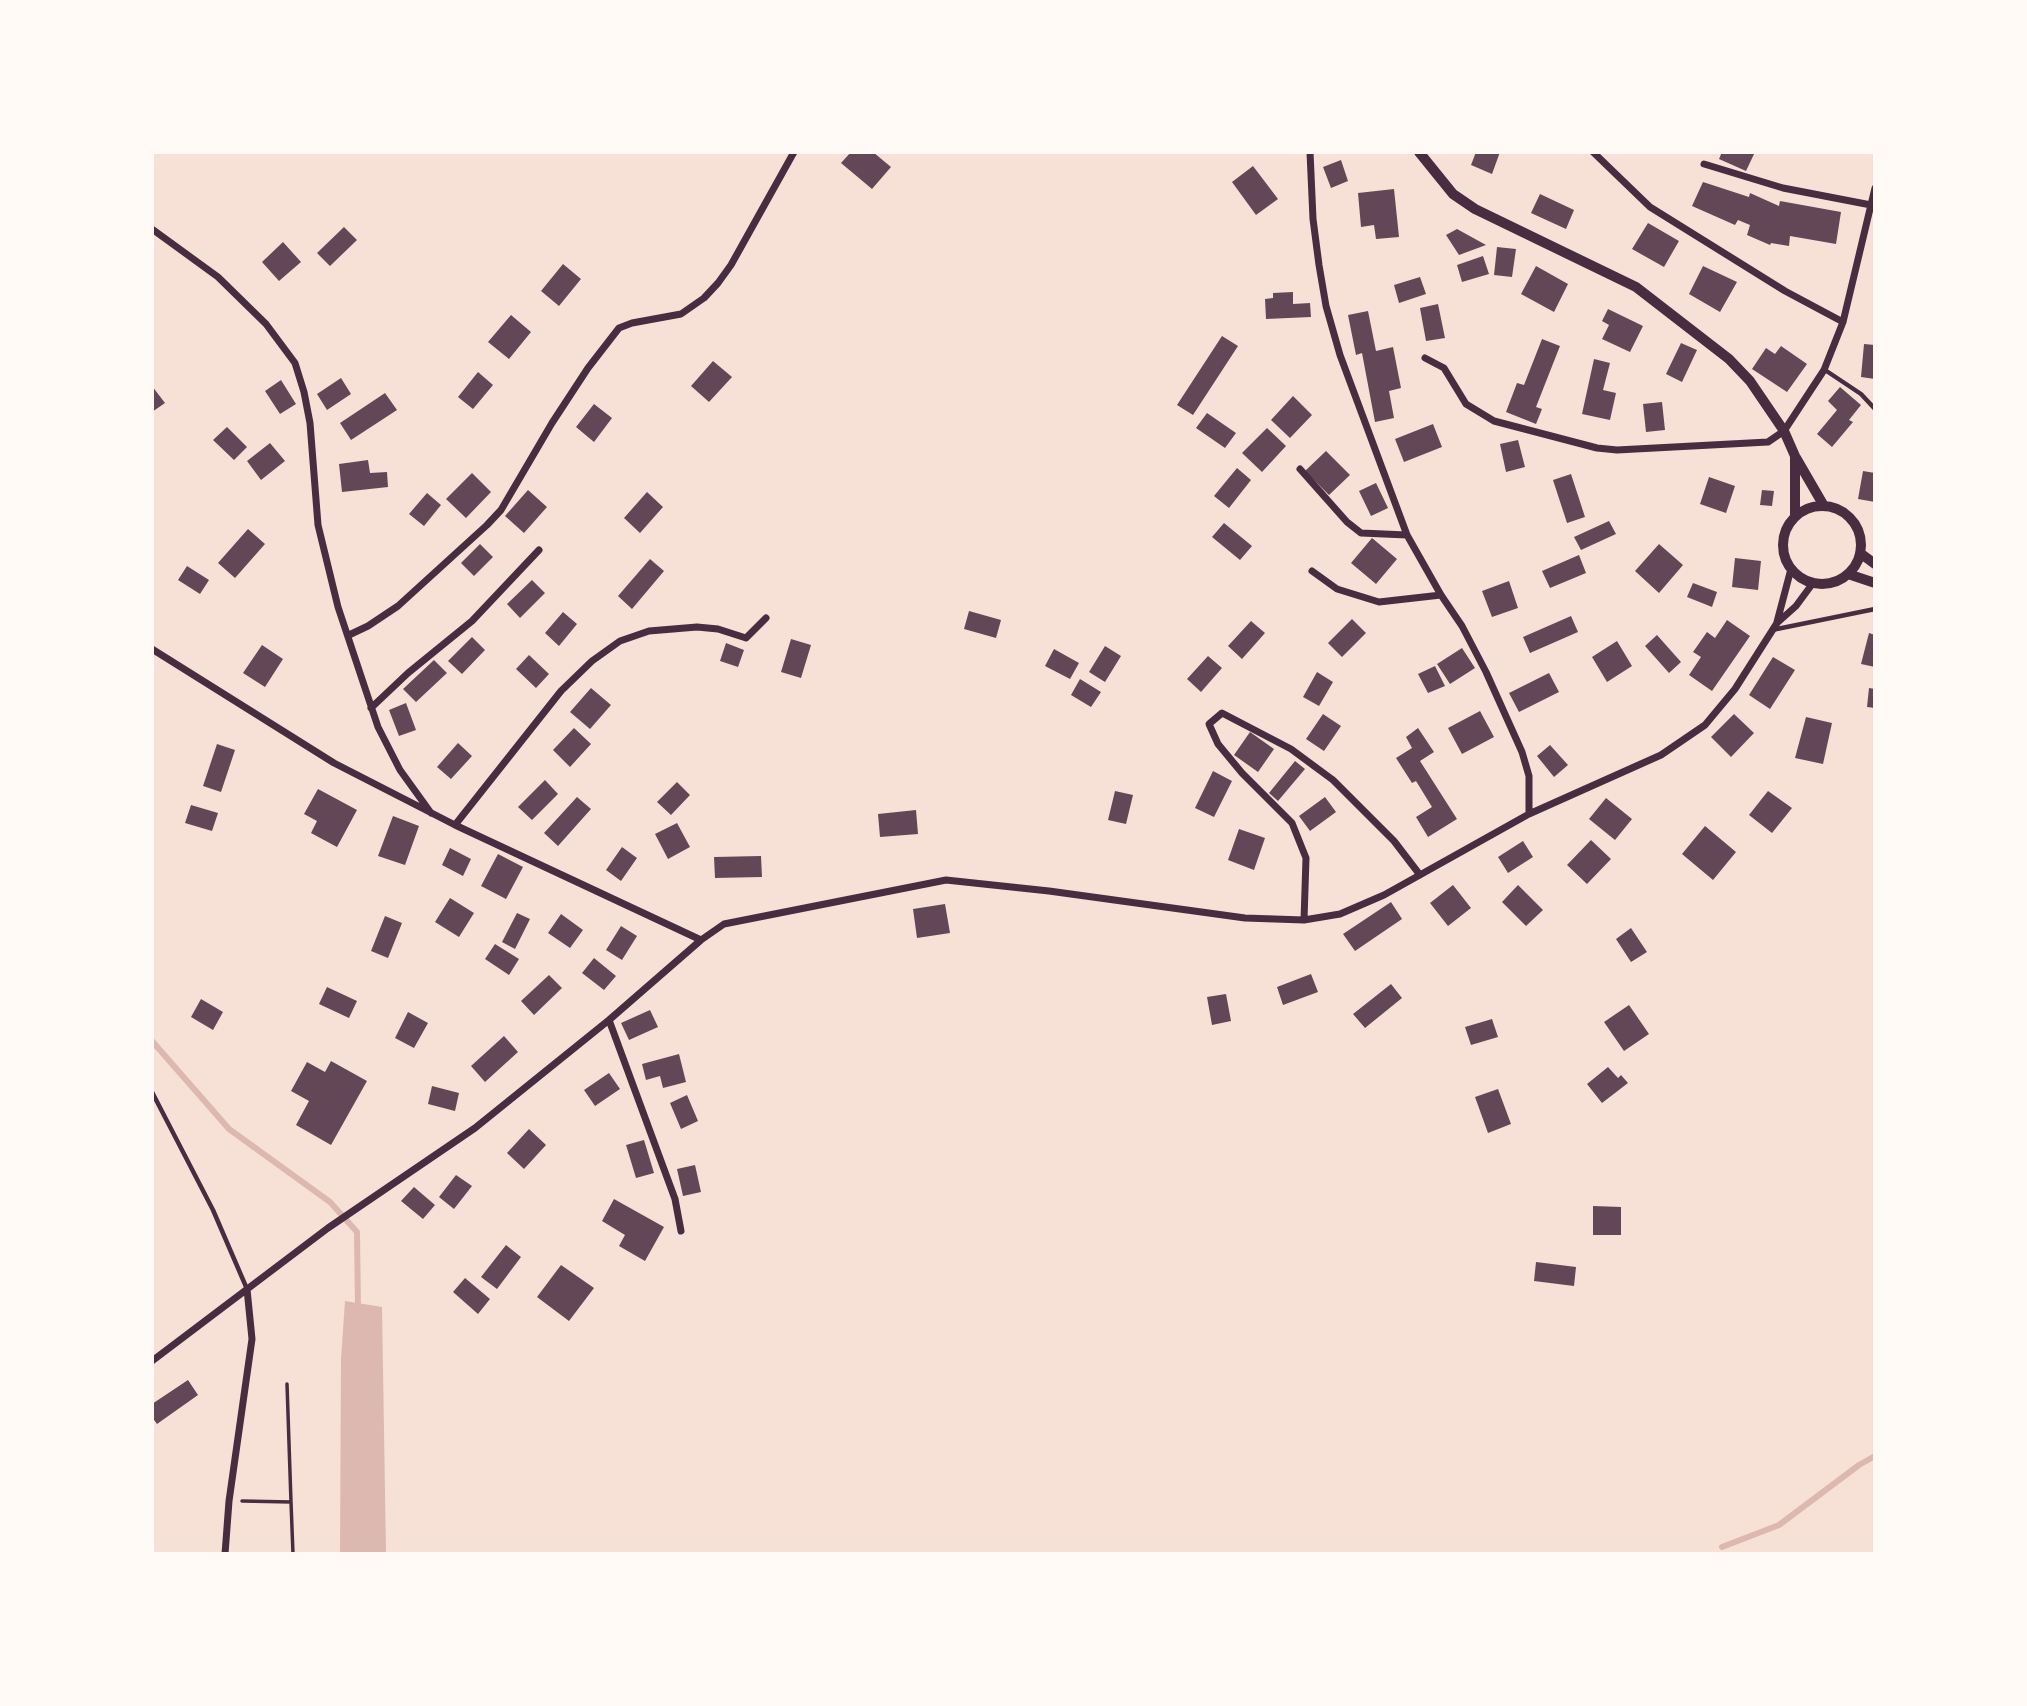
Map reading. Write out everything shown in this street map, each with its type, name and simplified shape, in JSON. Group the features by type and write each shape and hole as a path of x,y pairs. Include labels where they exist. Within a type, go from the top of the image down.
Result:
{"street":[{"path":"349,635 398,606 501,510 552,423 619,328 681,314 704,298 718,283 731,265 794,152"},
{"path":"1310,152 1313,219 1326,306 1340,355 1407,535 1462,626 1522,752 1529,775 1529,814"},
{"path":"1419,152 1453,194 1475,209 1636,287 1729,359 1750,382 1784,431 1824,506"},
{"path":"1593,152 1650,207 1785,292 1843,322"},
{"path":"1704,164 1783,188 1871,205"},
{"path":"1425,358 1444,368 1465,404 1494,421 1597,448 1617,450 1768,442 1784,431 1824,370 1843,322 1875,188"},
{"path":"152,229 218,277 266,324 295,363 310,423 318,524 338,607 377,727 400,770 431,813"},
{"path":"1795,456 1795,516"},
{"path":"1300,469 1347,522 1361,533 1407,535"},
{"path":"1824,506 1835,508 1853,521 1858,531 1860,553 1848,574 1825,584 1801,578 1791,569 1784,551 1785,532 1795,516 1808,508 1824,506"},
{"path":"371,708 408,673 471,621 539,550"},
{"path":"1860,553 1875,564"},
{"path":"1777,623 1791,569"},
{"path":"1312,571 1337,589 1379,602 1441,595"},
{"path":"1848,574 1875,583"},
{"path":"152,1361 328,1228 475,1128 610,1020 701,940 724,924 946,880 1245,918 1304,920 1340,914 1384,895 1529,814 1661,755 1705,725 1735,689 1777,623 1796,606 1813,583"},
{"path":"454,825 561,691 592,661 620,641 649,631 697,627 718,629 746,638 766,618"},
{"path":"152,649 334,763 454,825 701,940"},
{"path":"1304,920 1306,858 1292,823 1242,773 1218,744 1209,724 1222,713 1291,749 1334,780 1394,841 1420,875"},
{"path":"610,1020 675,1199 681,1231"},
{"path":"225,1554 229,1501 252,1339 247,1289"}],"lane":[{"path":"1824,370 1861,394 1875,409"},
{"path":"1772,631 1875,609"},
{"path":"152,1092 213,1210 247,1289"}],"path":[{"path":"286,1384 293,1554"},
{"path":"229,1501 291,1503"}],"shaded area":[{"path":"345,1301 382,1307 386,1554 340,1554 341,1359"}],"building":[{"path":"851,152 873,152 891,167 872,189 841,163"},
{"path":"1476,152 1500,152 1492,174 1471,165"},
{"path":"1722,152 1755,152 1746,171 1719,159"},
{"path":"1341,160 1348,181 1331,188 1323,167"},
{"path":"1253,166 1278,199 1256,215 1232,182"},
{"path":"1703,182 1749,197 1750,193 1779,206 1780,201 1841,212 1836,244 1790,236 1789,246 1770,245 1747,235 1750,225 1738,220 1735,225 1692,206"},
{"path":"1394,189 1399,237 1376,239 1374,225 1361,227 1358,193"},
{"path":"1540,194 1574,210 1566,229 1531,213"},
{"path":"1648,223 1679,241 1664,267 1632,249"},
{"path":"344,227 357,240 330,266 317,253"},
{"path":"1457,229 1486,245 1459,255 1446,235"},
{"path":"283,242 301,262 279,281 262,262"},
{"path":"1497,247 1516,249 1512,277 1494,275"},
{"path":"1483,256 1489,274 1462,282 1457,265"},
{"path":"563,264 581,279 559,306 541,291"},
{"path":"1536,266 1568,284 1554,312 1521,294"},
{"path":"1703,266 1737,282 1720,312 1689,294"},
{"path":"1420,277 1426,294 1399,303 1394,285"},
{"path":"1293,292 1293,304 1310,303 1311,317 1266,319 1265,299 1273,298 1273,293"},
{"path":"1438,304 1445,338 1426,341 1420,308"},
{"path":"1608,309 1643,326 1630,352 1602,339 1609,325 1602,321"},
{"path":"1368,311 1376,351 1393,347 1401,388 1389,391 1394,418 1375,422 1362,353 1356,355 1348,315"},
{"path":"511,315 531,332 509,359 488,342"},
{"path":"1222,336 1238,346 1193,415 1177,405"},
{"path":"1542,339 1560,346 1536,407 1542,409 1536,424 1506,412 1517,383 1524,385"},
{"path":"1681,343 1697,350 1682,382 1666,374"},
{"path":"1864,344 1875,345 1875,379 1861,377"},
{"path":"1781,346 1807,364 1787,392 1752,369 1766,348 1775,354"},
{"path":"1594,359 1610,363 1603,390 1616,393 1610,420 1582,414"},
{"path":"713,361 732,377 709,402 691,386"},
{"path":"478,372 493,385 473,409 458,397"},
{"path":"341,378 351,394 327,410 317,394"},
{"path":"281,380 296,404 280,414 265,391"},
{"path":"152,386 165,403 152,412"},
{"path":"1840,387 1861,405 1849,420 1853,422 1832,447 1817,434 1837,410 1828,401"},
{"path":"385,393 397,410 351,440 340,423"},
{"path":"1293,396 1312,415 1290,438 1271,420"},
{"path":"1662,402 1665,430 1646,432 1643,404"},
{"path":"594,404 612,418 594,442 576,427"},
{"path":"1207,413 1236,433 1225,448 1196,428"},
{"path":"1433,424 1442,447 1404,462 1395,439"},
{"path":"227,427 247,447 234,460 213,440"},
{"path":"1267,428 1286,446 1262,472 1242,453"},
{"path":"1518,440 1525,467 1506,472 1500,444"},
{"path":"270,443 285,461 261,480 247,461"},
{"path":"1326,451 1350,475 1329,495 1305,471"},
{"path":"368,460 370,473 387,472 388,487 342,492 339,464"},
{"path":"1237,468 1251,480 1229,508 1214,496"},
{"path":"1863,471 1875,473 1875,502 1858,499"},
{"path":"472,473 491,492 466,518 446,499"},
{"path":"1571,474 1585,517 1567,523 1553,480"},
{"path":"1709,477 1735,486 1726,513 1700,504"},
{"path":"1376,483 1388,508 1371,516 1359,491"},
{"path":"528,490 547,507 524,533 505,516"},
{"path":"1762,490 1774,491 1772,506 1760,505"},
{"path":"647,492 663,507 640,533 624,518"},
{"path":"427,493 441,505 424,526 409,514"},
{"path":"1609,521 1616,534 1581,550 1574,537"},
{"path":"1224,523 1252,546 1240,560 1212,537"},
{"path":"248,529 265,544 235,578 218,563"},
{"path":"1372,538 1397,559 1376,584 1351,563"},
{"path":"480,544 493,557 474,576 461,563"},
{"path":"1659,544 1683,565 1659,593 1635,571"},
{"path":"1579,555 1586,573 1550,588 1542,571"},
{"path":"1735,558 1761,561 1758,590 1732,587"},
{"path":"650,559 664,571 632,609 618,596"},
{"path":"187,566 209,580 200,594 178,580"},
{"path":"532,580 545,593 520,618 507,604"},
{"path":"1509,581 1518,608 1492,617 1482,591"},
{"path":"1693,583 1717,592 1712,607 1687,597"},
{"path":"969,611 1001,620 996,638 964,629"},
{"path":"563,612 577,624 559,646 545,633"},
{"path":"1571,616 1578,632 1530,653 1523,637"},
{"path":"1352,619 1366,633 1342,657 1328,643"},
{"path":"1727,620 1750,636 1712,691 1689,675 1701,657 1693,652 1707,632 1715,638"},
{"path":"1251,621 1265,633 1242,659 1228,646"},
{"path":"1869,633 1875,635 1875,667 1861,664"},
{"path":"1657,635 1681,662 1669,673 1645,646"},
{"path":"472,637 485,650 462,674 448,661"},
{"path":"791,639 811,645 801,678 781,672"},
{"path":"1617,641 1632,666 1607,682 1592,657"},
{"path":"726,643 744,650 738,667 720,661"},
{"path":"262,645 283,659 265,687 243,673"},
{"path":"1105,646 1121,656 1105,682 1089,672"},
{"path":"1462,648 1475,668 1450,684 1437,664"},
{"path":"1054,649 1079,663 1070,679 1045,666"},
{"path":"529,655 549,674 536,688 516,669"},
{"path":"1208,656 1222,668 1201,692 1187,679"},
{"path":"1773,657 1795,670 1770,709 1749,695"},
{"path":"434,660 447,673 416,702 403,689"},
{"path":"1435,666 1445,686 1428,693 1418,674"},
{"path":"1317,672 1333,682 1319,706 1303,697"},
{"path":"1549,673 1559,692 1519,712 1509,693"},
{"path":"1080,679 1101,692 1091,707 1071,695"},
{"path":"591,688 611,705 590,729 570,712"},
{"path":"1869,688 1875,689 1875,708 1867,707"},
{"path":"406,703 416,730 399,736 389,710"},
{"path":"1480,711 1494,737 1462,754 1448,728"},
{"path":"1323,714 1341,726 1324,751 1306,739"},
{"path":"1734,714 1754,733 1731,757 1711,737"},
{"path":"1806,717 1832,723 1823,764 1795,758"},
{"path":"574,728 591,744 570,767 553,750"},
{"path":"1418,728 1434,752 1420,761 1457,819 1428,837 1416,817 1432,807 1416,781 1412,783 1396,758 1412,748 1406,737"},
{"path":"1250,732 1274,749 1258,772 1234,755"},
{"path":"458,743 472,756 451,779 437,767"},
{"path":"217,744 235,750 221,792 203,786"},
{"path":"1550,745 1568,765 1554,777 1537,756"},
{"path":"1295,761 1305,769 1278,801 1269,793"},
{"path":"1213,771 1232,781 1214,817 1195,808"},
{"path":"545,780 558,794 532,820 518,807"},
{"path":"677,782 690,795 671,815 657,802"},
{"path":"318,789 357,810 337,847 311,833 317,821 304,814"},
{"path":"1115,791 1133,795 1126,824 1108,820"},
{"path":"1768,791 1792,808 1772,833 1749,815"},
{"path":"577,797 591,809 558,846 544,833"},
{"path":"1325,797 1336,812 1310,831 1299,816"},
{"path":"1606,798 1632,819 1615,840 1589,819"},
{"path":"191,805 218,813 212,831 185,823"},
{"path":"916,810 918,834 880,837 878,814"},
{"path":"393,816 419,826 405,865 378,856"},
{"path":"677,823 690,847 668,859 655,834"},
{"path":"1705,826 1736,852 1713,880 1682,854"},
{"path":"1239,829 1265,838 1254,870 1228,860"},
{"path":"1591,840 1611,859 1587,884 1567,865"},
{"path":"1523,841 1533,857 1508,873 1498,857"},
{"path":"622,847 637,858 621,881 606,870"},
{"path":"450,848 471,859 463,876 442,865"},
{"path":"498,854 523,867 506,899 481,886"},
{"path":"761,856 762,877 715,878 714,857"},
{"path":"1453,885 1471,908 1448,926 1430,903"},
{"path":"1518,885 1543,910 1526,926 1502,902"},
{"path":"450,898 474,913 459,937 435,922"},
{"path":"1391,902 1402,919 1355,951 1343,934"},
{"path":"945,904 950,933 917,938 913,909"},
{"path":"517,913 530,919 515,949 502,942"},
{"path":"561,914 583,930 570,948 548,933"},
{"path":"385,916 402,923 388,958 371,951"},
{"path":"621,926 637,936 622,960 606,950"},
{"path":"1631,928 1647,952 1631,962 1616,939"},
{"path":"495,944 519,959 509,975 485,959"},
{"path":"594,958 616,976 604,990 582,973"},
{"path":"1311,974 1318,992 1283,1005 1277,987"},
{"path":"549,975 562,988 534,1015 521,1001"},
{"path":"1391,984 1402,998 1365,1028 1353,1014"},
{"path":"327,987 357,1001 349,1018 319,1004"},
{"path":"1226,994 1231,1021 1212,1025 1207,997"},
{"path":"201,999 223,1012 213,1030 191,1017"},
{"path":"1629,1005 1649,1034 1624,1051 1604,1022"},
{"path":"650,1010 658,1027 629,1040 621,1023"},
{"path":"408,1012 428,1023 414,1048 395,1038"},
{"path":"1492,1019 1498,1037 1471,1045 1465,1027"},
{"path":"504,1036 518,1052 485,1082 471,1066"},
{"path":"679,1054 686,1082 663,1088 660,1076 646,1080 642,1064"},
{"path":"331,1061 367,1081 331,1145 296,1125 309,1101 291,1091 307,1062 325,1072"},
{"path":"1608,1067 1618,1078 1621,1075 1628,1083 1602,1103 1587,1084"},
{"path":"609,1073 620,1089 595,1106 584,1090"},
{"path":"432,1086 459,1093 455,1111 428,1104"},
{"path":"1498,1089 1511,1124 1488,1133 1475,1097"},
{"path":"687,1095 698,1121 681,1129 670,1103"},
{"path":"529,1129 546,1145 524,1169 507,1153"},
{"path":"644,1140 654,1173 636,1178 626,1145"},
{"path":"695,1165 701,1192 683,1196 677,1169"},
{"path":"456,1175 472,1186 454,1209 439,1197"},
{"path":"414,1187 435,1205 423,1219 401,1201"},
{"path":"614,1199 664,1227 645,1261 619,1246 625,1235 602,1221"},
{"path":"1593,1206 1621,1207 1621,1235 1593,1235"},
{"path":"506,1245 521,1257 497,1289 481,1277"},
{"path":"1536,1262 1576,1267 1574,1286 1534,1281"},
{"path":"561,1265 594,1288 569,1321 537,1297"},
{"path":"465,1278 490,1299 478,1314 453,1292"},
{"path":"188,1380 198,1395 157,1424 152,1417 152,1404"}],"waterway":[{"path":"152,1041 229,1129 330,1202 357,1232 358,1309"},
{"path":"1722,1547 1779,1525 1875,1456"}]}
